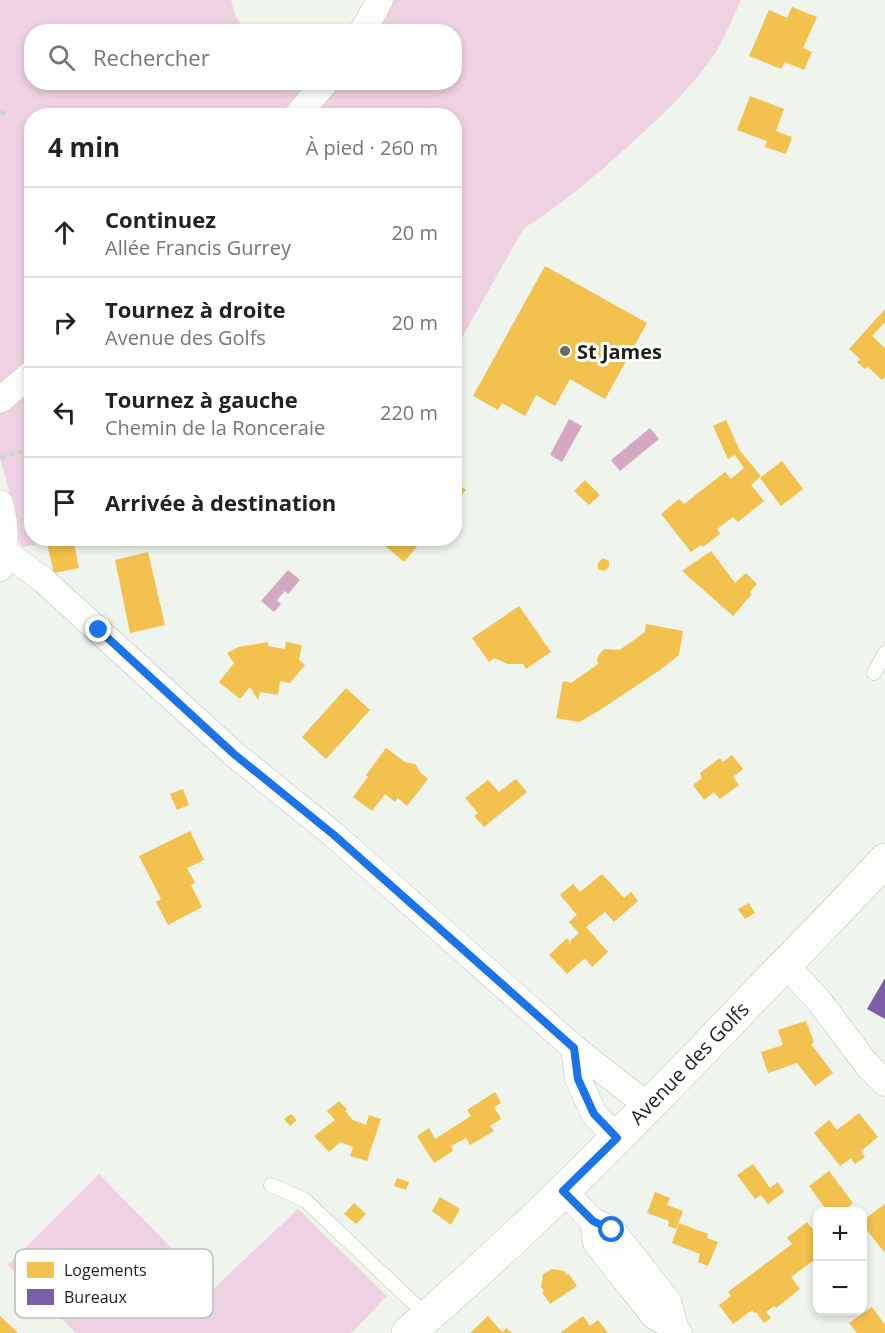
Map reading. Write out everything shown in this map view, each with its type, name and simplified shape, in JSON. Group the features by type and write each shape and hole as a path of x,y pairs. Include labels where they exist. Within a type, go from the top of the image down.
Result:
{"main road":[{"name":"Avenue des Golfs","path":"417,1327 490,1261 617,1138 885,860"}],"street":[{"path":"366,24 380,0"},
{"path":"303,108 319,90"},
{"path":"0,400 24,380"},
{"path":"0,503 6,535 2,560 42,579 234,754 334,835 574,1048 648,1106"},
{"path":"786,965 819,1001 868,1066 885,1083"},
{"path":"574,1048 578,1079 594,1114 617,1138"},
{"path":"563,1191 593,1221 596,1243 654,1316 676,1330"}],"lane":[{"path":"874,673 885,653"},
{"path":"271,1185 305,1200 417,1327"}],"path":[{"path":"0,112 6,114"},
{"path":"0,458 24,450"}],"shaded area":[{"path":"0,0 231,0 236,17 242,24 24,24 24,90 313,90 326,101 335,90 462,90 462,24 382,24 393,0 741,0 716,51 682,94 614,159 551,210 524,228 462,338 462,108 24,108 24,546 28,546 23,547 13,536 14,516 0,458"},
{"path":"569,419 582,426 562,462 550,455"},
{"path":"650,428 659,439 620,471 611,460"},
{"path":"288,570 300,580 288,594 285,591 277,600 281,604 274,612 261,601"},
{"path":"99,1174 172,1249 24,1249"},
{"path":"298,1209 387,1296 351,1333 76,1333 61,1318 213,1318 213,1289"},
{"path":"15,1258 15,1272 8,1265"}],"building: Logements":[{"path":"792,7 817,17 803,48 812,52 804,70 785,62 781,69 749,56 769,10 787,18"},
{"path":"750,96 784,109 776,131 792,137 786,154 765,147 767,141 737,130"},
{"name":"St James","path":"545,266 647,323 605,399 570,379 555,406 536,395 525,416 502,403 498,410 473,396"},
{"path":"885,309 885,322 872,336 885,348 885,377 882,380 868,367 865,369 857,362 860,359 849,349"},
{"path":"726,420 740,451 761,476 751,485 764,501 738,522 733,517 717,529 720,534 703,547 701,545 691,552 661,514 679,499 684,504 725,472 731,479 744,468 735,455 728,459 713,426"},
{"path":"782,461 803,489 781,506 760,478"},
{"path":"585,480 600,495 589,505 574,491"},
{"path":"47,546 74,546 79,568 54,573"},
{"path":"385,546 417,546 404,562"},
{"path":"711,551 735,583 746,573 757,584 733,616 682,571"},
{"path":"148,552 165,625 130,633 115,560"},
{"path":"603,558 609,561 609,567 604,571 598,569 598,563"},
{"path":"519,606 551,652 526,669 523,664 508,664 494,658 489,662 472,638"},
{"path":"646,624 683,631 679,655 660,670 579,722 556,718 563,681 571,683 598,664 597,659 604,649 619,650 624,647 645,632"},
{"path":"268,642 268,646 285,649 286,642 302,645 299,660 305,665 290,683 280,681 278,695 260,692 258,700 250,687 240,699 219,682 234,663 227,653 239,647"},
{"path":"346,688 370,710 326,759 302,737"},
{"path":"386,748 405,762 415,764 428,779 407,806 398,798 395,802 385,794 372,811 353,797"},
{"path":"732,755 743,769 733,777 739,785 720,799 714,792 704,800 693,785 702,778 700,773 720,758 723,762"},
{"path":"516,779 527,792 484,827 474,816 478,813 465,798 488,780 499,792"},
{"path":"183,789 189,805 177,810 170,794"},
{"path":"190,831 204,860 187,868 195,883 191,885 202,907 168,925 156,902 161,899 139,856"},
{"path":"602,874 624,898 631,892 638,901 614,922 605,912 586,927 608,952 592,967 585,958 567,974 549,955 567,938 572,946 570,941 579,933 569,922 577,915 560,895 573,884 580,892"},
{"path":"749,903 755,913 745,919 738,909"},
{"path":"806,1021 814,1042 811,1044 833,1073 815,1086 797,1063 768,1073 761,1052 783,1045 778,1030"},
{"path":"495,1092 501,1103 494,1107 501,1119 490,1126 494,1131 470,1145 466,1138 451,1146 453,1151 434,1163 417,1136 429,1128 435,1139 471,1116 467,1110"},
{"path":"339,1101 353,1120 366,1125 369,1115 381,1119 367,1161 350,1156 353,1147 340,1142 329,1152 314,1136 335,1120 327,1111"},
{"path":"859,1113 878,1137 861,1151 865,1157 855,1164 851,1158 840,1166 814,1133 829,1120 837,1130"},
{"path":"291,1114 297,1120 290,1126 284,1119"},
{"path":"753,1164 770,1188 778,1182 784,1192 768,1204 761,1195 755,1199 737,1175"},
{"path":"829,1171 853,1203 848,1207 824,1207 809,1186"},
{"path":"397,1178 409,1182 406,1190 394,1186"},
{"path":"655,1192 670,1198 667,1205 683,1211 676,1229 668,1226 669,1221 647,1213"},
{"path":"440,1197 460,1209 451,1225 432,1211"},
{"path":"354,1203 366,1214 356,1224 344,1214"},
{"path":"885,1204 885,1253 867,1230 867,1217"},
{"path":"807,1222 813,1230 813,1261 791,1277 800,1289 776,1308 774,1306 766,1312 771,1318 764,1323 752,1310 733,1324 719,1305 731,1296 728,1292 792,1244 787,1238"},
{"path":"679,1223 708,1234 707,1238 718,1242 708,1266 698,1262 700,1254 672,1243"},
{"path":"552,1269 569,1274 577,1286 550,1304 541,1287 543,1274"},
{"path":"872,1307 885,1325 885,1333 857,1333 849,1323 860,1315 867,1315 867,1310"},
{"path":"0,1316 18,1333 0,1333"},
{"path":"488,1316 502,1332 507,1328 512,1333 470,1333"},
{"path":"583,1316 590,1326 598,1320 608,1333 560,1333"}],"building: Bureaux":[{"path":"885,978 885,1019 867,1009"}],"place":[{"name":"St James","path":"565,351"}],"route":[{"path":"99,630 234,754 334,835 574,1048 578,1079 594,1114 617,1138 563,1191 593,1221 612,1230"}]}
